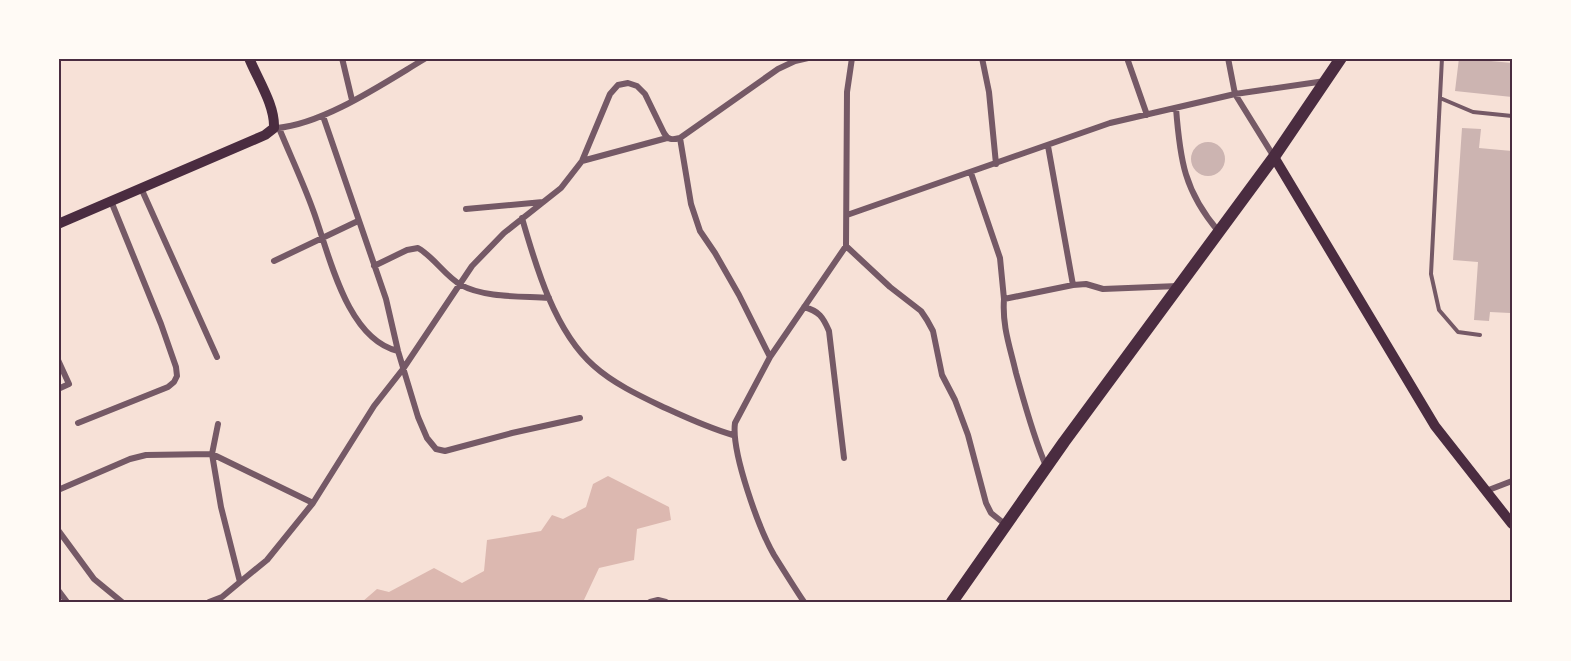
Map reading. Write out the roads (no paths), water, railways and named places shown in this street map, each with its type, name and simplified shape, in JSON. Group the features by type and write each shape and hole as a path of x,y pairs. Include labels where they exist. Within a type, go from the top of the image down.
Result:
{"main road":[{"path":"58,224 266,135 276,128 270,107 249,58"},
{"path":"952,603 1046,466 1274,157 1341,58"},
{"path":"1274,157 1435,426 1512,524"}],"street":[{"path":"342,58 352,100"},
{"path":"398,351 387,349 375,340 352,310 339,287 323,239 276,128 296,126 322,116 426,58"},
{"path":"582,160 668,138 674,140 680,138 778,69 808,58"},
{"path":"804,603 773,553 747,490 734,435 735,423 771,357 846,246 847,92 852,58"},
{"path":"982,58 990,92 996,164"},
{"path":"1127,58 1147,115"},
{"path":"1228,58 1235,94 1274,157"},
{"path":"847,215 1110,123 1235,94 1326,81"},
{"path":"209,602 222,597 267,560 313,503 374,406 403,369 472,266 490,246 561,188 582,160 610,94 618,85 628,83 637,86 645,94 668,138"},
{"path":"1176,108 1180,157 1186,178 1191,192 1219,232"},
{"path":"322,116 386,299 403,369 427,438 436,449 445,451 580,418"},
{"path":"680,138 691,204 700,231 740,295 771,357"},
{"path":"1048,146 1073,285"},
{"path":"971,173 1000,258 1004,299 1003,318 1033,434 1046,466"},
{"path":"141,188 217,357"},
{"path":"78,423 168,387 177,376 161,324 111,201"},
{"path":"466,209 544,202"},
{"path":"522,218 538,272 549,298 578,350 609,378 639,395 710,428 734,435"},
{"path":"274,261 358,221"},
{"path":"846,246 890,287 921,311 927,320 933,331 942,375 969,435 986,503 991,513 1005,525"},
{"path":"374,266 413,247 418,248 459,284 484,293 549,298"},
{"path":"1004,299 1086,284 1103,289 1178,286"},
{"path":"804,307 817,311 824,318 829,332 844,458"},
{"path":"58,360 69,384 58,389"},
{"path":"218,424 212,454 221,507 240,582"},
{"path":"58,490 130,459 146,455 212,454 313,503"},
{"path":"1486,491 1512,481"},
{"path":"58,531 94,579 122,603"},
{"path":"58,590 67,603"},
{"path":"650,603 658,600 666,603"}],"lane":[{"path":"1442,58 1431,274 1439,310 1458,332 1480,335"},
{"path":"1440,98 1473,112 1512,116"}]}
